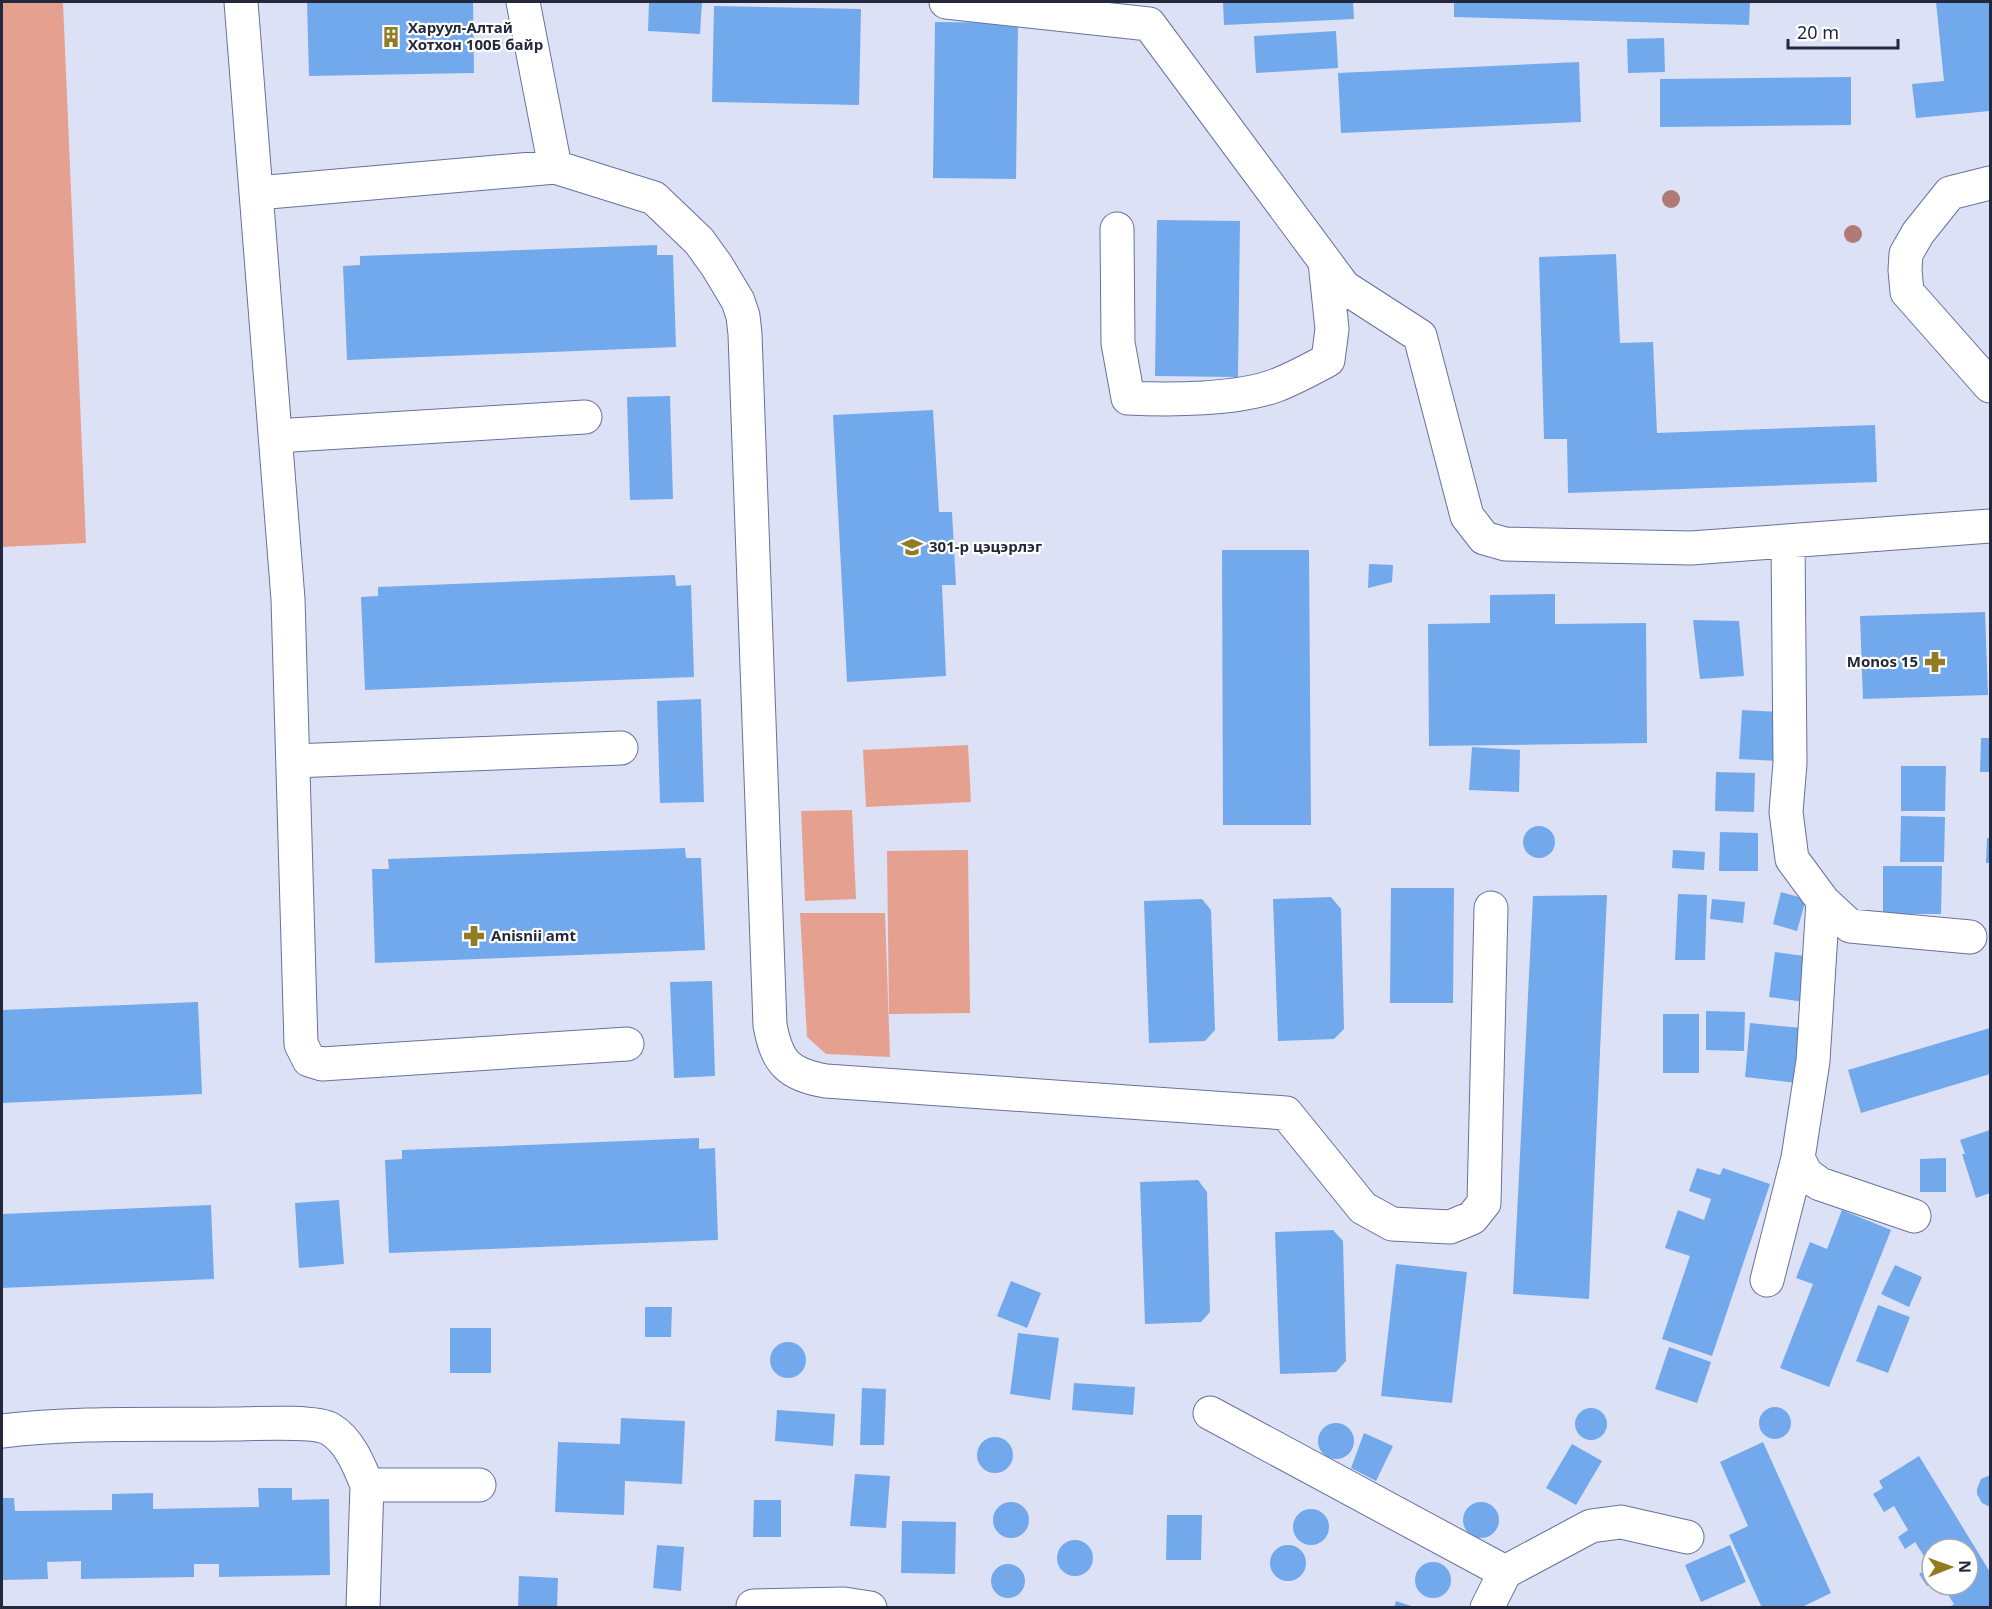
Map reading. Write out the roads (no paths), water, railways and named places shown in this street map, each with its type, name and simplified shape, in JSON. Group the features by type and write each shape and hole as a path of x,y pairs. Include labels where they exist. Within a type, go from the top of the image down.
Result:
{"street":[{"path":"241,2 288,599 301,1044 309,1060 322,1064 627,1044"},
{"path":"523,2 555,167"},
{"path":"945,2 1149,24 1344,287 1420,336 1467,516 1484,538 1505,544 1691,548 1990,526"},
{"path":"257,193 555,167 654,198 699,241 729,284 743,316 759,678 770,1025 774,1046 780,1060 800,1074 826,1081 1286,1113 1363,1208 1392,1224 1450,1227 1472,1218 1484,1203 1491,908"},
{"path":"1990,183 1950,193 1918,232 1906,254 1905,270 1907,292 1990,386"},
{"path":"1118,229 1118,343 1128,398 1163,399 1243,394 1276,385 1328,360 1332,329 1325,262"},
{"path":"276,436 585,417"},
{"path":"1788,541 1790,763 1786,812 1792,859 1823,901 1850,926 1970,937"},
{"path":"293,761 621,748"},
{"path":"1767,1280 1798,1158 1813,1061 1823,901"},
{"path":"1798,1158 1806,1174 1820,1184 1914,1216"},
{"path":"1210,1413 1505,1572"},
{"path":"2,1431 58,1426 285,1423 328,1428 344,1442 359,1464 367,1485 363,1608"},
{"path":"367,1485 479,1485"},
{"path":"1487,1608 1505,1572 1591,1526 1621,1522 1687,1537"},
{"path":"753,1606 852,1606"}],"place":[{"name":"Харуул-Алтай Хотхон 100Б байр","path":"391,37"},
{"name":"301-р цэцэрлэг","path":"912,547"},
{"name":"Monos 15","path":"1935,662"},
{"name":"Anisnii amt","path":"474,936"}]}
